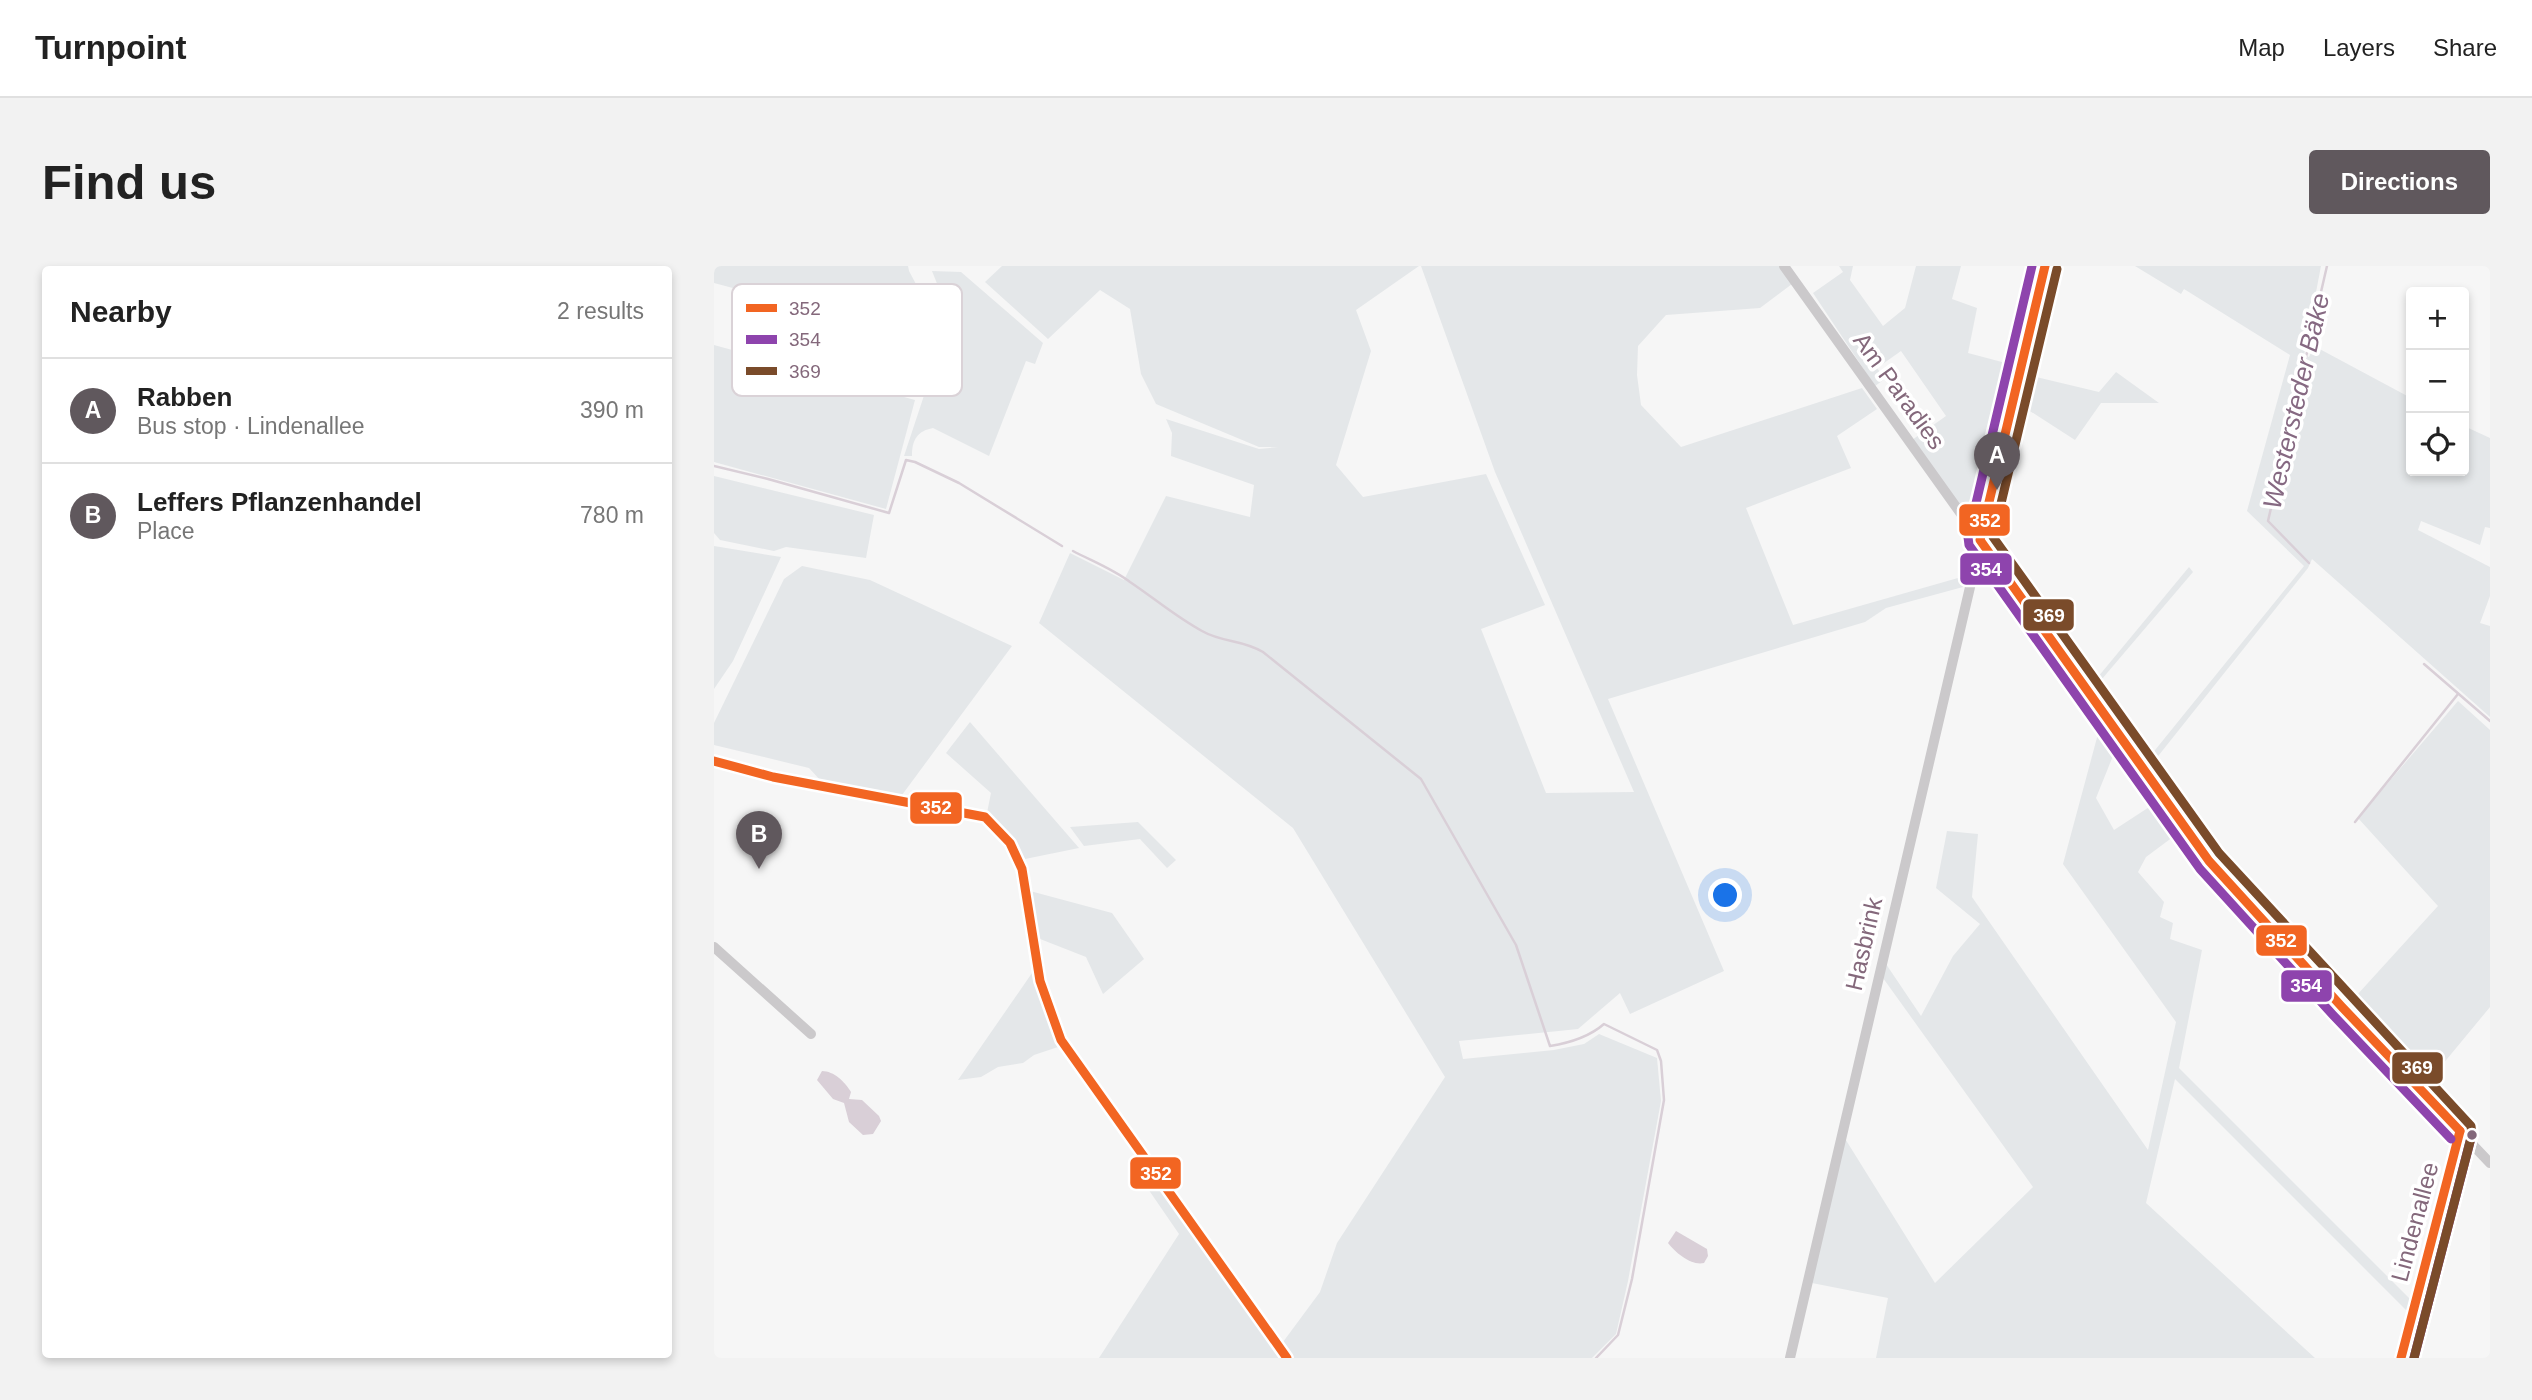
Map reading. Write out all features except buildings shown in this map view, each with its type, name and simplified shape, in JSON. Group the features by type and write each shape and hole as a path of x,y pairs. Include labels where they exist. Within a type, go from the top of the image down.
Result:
{"street":[{"name":"Am Paradies","path":"1784,266 1980,540"},
{"path":"2045,266 1980,540 2209,862 2490,1163"},
{"name":"Hasbrink","path":"1790,1358 1980,540"},
{"path":"714,761 773,777 961,811 985,817 994,825 1010,843 1022,869 1040,981 1061,1040 1287,1358"},
{"path":"714,947 811,1034"},
{"name":"Lindenallee","path":"2401,1358 2460,1131"}],"shaded area":[{"path":"714,266 908,266 916,284 732,284 732,288 714,283"},
{"path":"1002,266 1419,266 1356,310 1371,351 1336,465 1363,497 1486,474 1545,605 1481,629 1546,793 1634,792 1495,472 1421,266 1779,266 1792,284 1760,308 1666,315 1638,346 1637,375 1641,405 1681,447 1862,388 1877,409 1837,436 1851,468 1746,508 1793,625 1965,576 1963,587 1886,608 1865,622 1608,699 1724,971 1630,1014 1620,993 1578,1029 1459,1041 1463,1059 1554,1050 1584,1044 1599,1034 1657,1058 1661,1101 1628,1281 1616,1334 1592,1358 1293,1358 1283,1342 1320,1292 1337,1243 1445,1077 1293,828 1039,623 1070,553 1124,580 1166,496 1250,517 1254,485 1171,456 1172,433 1166,419 1259,449 1278,447 1259,447 1156,404 1141,374 1130,309 1100,290 1048,339 985,282"},
{"path":"1839,266 1853,266 1850,280 1883,326 1905,308 1916,266 1961,266 1952,299 1977,308 1968,353 2017,366 1978,532 1912,440 1946,416 1901,351 1877,368 1885,379 1875,386 1813,293 1843,272"},
{"path":"2135,266 2321,266 2304,355 2309,357 2314,346 2406,395 2406,476 2469,476 2469,428 2490,438 2490,528 2485,527 2480,545 2421,521 2418,530 2490,567 2490,596 2480,623 2490,626 2490,717 2312,559 2308,568 2151,765 2147,760 2304,566 2247,511 2290,355 2184,289 2181,294"},
{"path":"932,271 961,272 1043,343 1035,364 1026,361 989,456 933,428 916,437 912,456 904,456 924,396 962,396 962,284 937,284"},
{"path":"714,345 732,350 732,396 900,396 915,400 886,509 714,462"},
{"path":"2116,372 2159,403 2101,403 2075,440 2019,404 2024,374 2099,392"},
{"path":"714,476 874,515 866,558 786,547 774,551 720,540 714,533"},
{"path":"714,546 781,557 733,661 714,689"},
{"path":"802,566 870,580 1012,646 902,795 821,781 809,768 714,745 714,723 784,579"},
{"path":"2189,567 2193,572 2096,686 2093,683"},
{"path":"2458,701 2490,730 2490,1007 2423,1088 2406,1063 2347,1006 2438,906 2358,818"},
{"path":"2102,719 2119,741 2096,798 2114,830 2160,800 2181,831 2146,857 2138,872 2164,902 2160,917 2173,923 2170,939 2202,950 2179,1068 2412,1301 2407,1311 2175,1079 2146,1203 2315,1358 1876,1358 1888,1298 1812,1283 1844,1137 1935,1283 2033,1187 1883,978 1886,964 1921,1016 1953,956 1980,924 1936,888 1947,831 1978,834 1972,897 2148,1150 2176,1022 2063,864"},
{"path":"970,722 1079,848 1025,859 1009,835 987,813 991,793 946,753"},
{"path":"1138,822 1176,860 1167,868 1140,839 1084,846 1070,827"},
{"path":"1030,891 1112,913 1144,959 1103,994 1086,957 1035,937"},
{"path":"1032,973 1058,1047 1034,1055 1023,1063 998,1067 981,1077 958,1080"},
{"path":"822,1071 835,1075 842,1081 851,1092 849,1099 862,1100 879,1116 881,1121 873,1134 863,1135 849,1122 844,1103 833,1099 817,1080"},
{"path":"1140,1160 1283,1358 1099,1358 1179,1234 1133,1167"},
{"path":"1676,1231 1707,1249 1708,1256 1704,1263 1689,1261 1671,1247 1668,1243"}],"waterway":[{"name":"Westersteder Bäke","path":"2309,563 2268,521 2327,266"},
{"path":"714,466 889,513 906,460 915,462 959,483 1062,546"},
{"path":"1073,551 1117,573 1202,631 1263,652 1421,779 1516,945 1550,1046 1578,1039 1604,1024 1657,1050 1661,1061 1664,1100 1632,1279 1618,1335 1596,1358"},
{"path":"2424,664 2490,721"},
{"path":"2355,822 2458,694"}],"transit line":[{"name":"354","path":"2032,266 1968,537 1969,545 2200,869 2451,1139"},
{"name":"352","path":"2045,266 1980,540 2209,861 2460,1131"},
{"name":"369","path":"2057,269 1993,537 2219,853 2471,1126 2472,1134 2414,1358"},
{"name":"352","path":"714,761 773,777 985,817 1010,843 1022,869 1040,981 1061,1040 1287,1358"},
{"name":"352","path":"2401,1358 2460,1131"},
{"name":"354","path":"2414,1358 2472,1134"}],"place":[{"name":"Rabben","path":"1997,490"},
{"name":"Leffers Pflanzenhandel","path":"759,869"}]}
